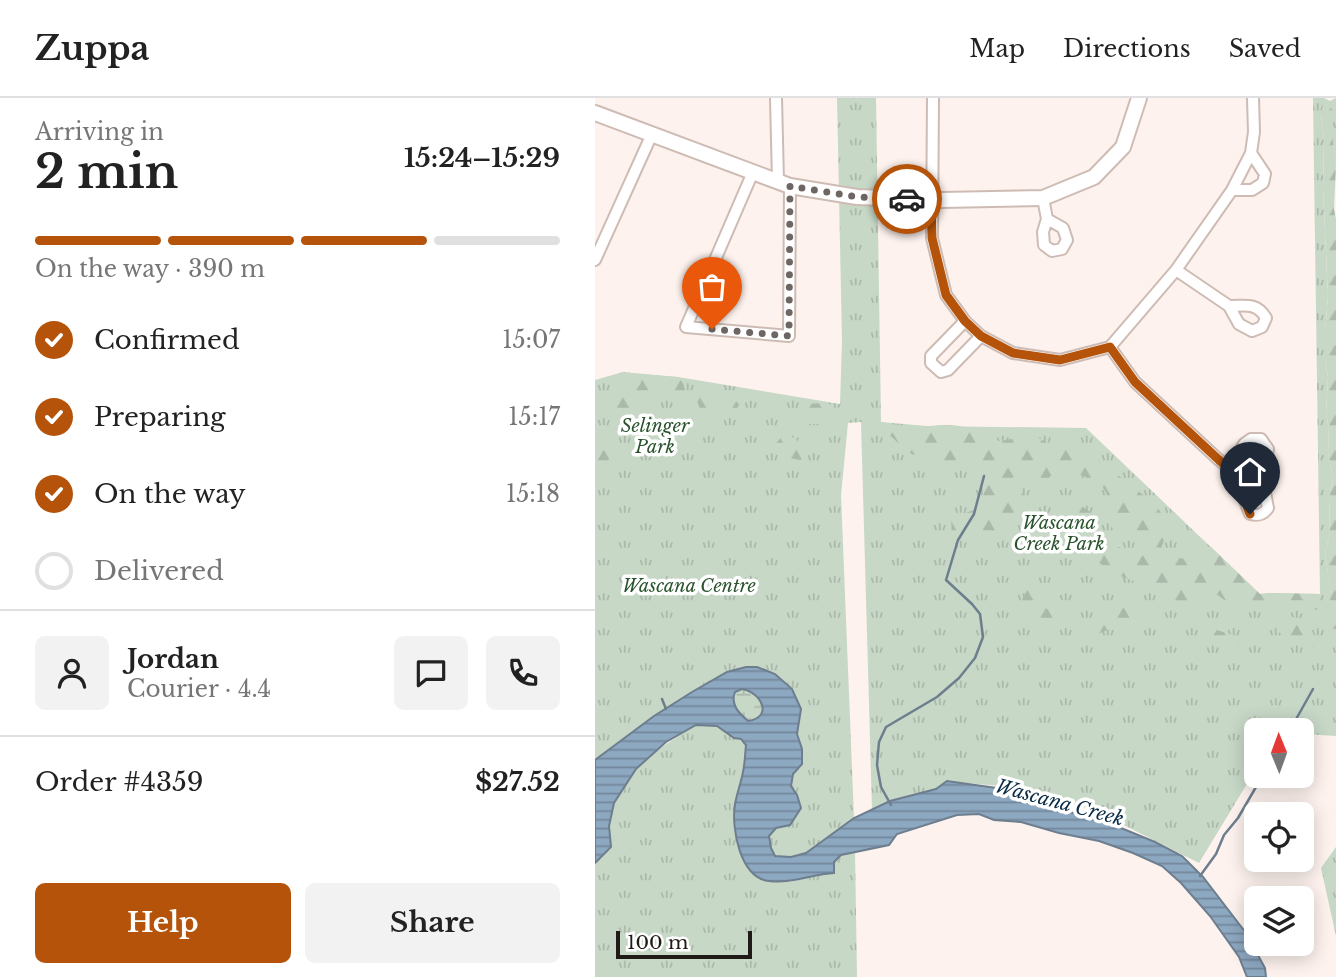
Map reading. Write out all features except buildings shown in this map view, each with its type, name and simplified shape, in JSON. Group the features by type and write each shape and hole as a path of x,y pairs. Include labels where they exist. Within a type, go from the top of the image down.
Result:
{"street":[{"path":"753,172 686,327 789,336 784,184 776,98"},
{"path":"933,98 932,238 946,295 965,321 981,336 1013,353 1060,360 1110,347 1176,270 1233,190 1251,153 1254,132 1253,98"},
{"path":"595,113 784,184 857,197 931,200 1043,198 1094,177 1122,147 1139,98"},
{"path":"595,260 652,134"},
{"path":"1233,190 1252,190 1263,183 1265,174 1251,153"},
{"path":"1043,198 1047,219"},
{"path":"1176,270 1229,306"},
{"path":"965,321 931,356 931,363 941,372 949,370 981,336"},
{"path":"1110,347 1135,382 1230,468 1239,482 1250,514 1257,516 1264,513 1268,508 1263,482 1268,449 1261,439 1251,439 1244,444 1230,468"}],"green space":[{"path":"837,98 876,98 881,422 927,426 1086,428 1260,594 1320,594 1313,98 1330,101 1336,98 1336,166 1333,111 1321,114 1328,296 1325,332 1328,377 1326,415 1329,427 1328,453 1333,479 1329,497 1330,533 1325,554 1331,593 1336,594 1336,736 1314,735 1314,718 1244,718 1244,788 1199,863 1094,810 1010,787 947,781 936,789 890,801 872,810 861,422 848,423 841,495 854,818 806,853 791,857 775,856 769,836 797,795 791,787 802,749 797,734 801,709 727,672 654,716 595,760 595,380 623,372 678,377 840,404 842,341"},
{"path":"1327,103 1333,111 1336,166 1336,629 1333,629 1329,619 1331,594 1325,554 1330,533 1329,497 1333,479 1328,453 1329,427 1326,415 1328,377 1325,332 1328,296 1321,114 1323,104"},
{"path":"636,374 678,377 684,384 683,392 656,400 647,411 675,423 674,430 660,435 630,428 617,420 615,408 619,398 641,383"},
{"path":"701,396 731,397 739,404 737,410 714,412 700,409 697,401"},
{"path":"807,404 834,405 834,412 822,424 806,424 798,415"},
{"path":"881,422 896,425 903,432 930,426 955,425 987,440 1028,436 1044,441 1053,449 1087,447 1094,456 1160,511 1169,528 1161,548 1130,539 1112,528 1100,511 1097,500 1109,497 1101,485 1084,476 1067,472 1053,474 1045,481 1028,481 1013,477 1010,482 1024,484 1022,492 1028,504 1035,508 1024,521 1006,524 998,536 973,534 962,541 952,535 951,519 981,507 986,484 983,473 964,457 946,468 907,452 892,437 881,433"},
{"path":"783,436 791,436 799,442 811,445 809,455 800,460 779,456 775,451 775,444"},
{"path":"595,443 614,445 608,460 595,469"},
{"path":"1076,502 1093,514 1093,525 1086,532 1090,539 1108,542 1138,556 1164,555 1185,559 1210,546 1260,594 1320,594 1318,609 1302,614 1282,600 1260,612 1233,607 1218,595 1196,603 1195,617 1189,620 1169,602 1158,584 1137,582 1121,576 1086,551 1064,526 1068,508"},
{"path":"1029,588 1037,589 1038,603 1047,609 1071,614 1073,623 1053,625 1033,620 1022,607 1023,598"},
{"path":"1116,601 1136,603 1141,609 1138,618 1090,637 1086,636 1084,630 1102,608"},
{"path":"1288,618 1308,621 1315,638 1313,648 1276,631"},
{"path":"1214,629 1241,638 1244,642 1228,644 1217,641 1205,632"},
{"path":"742,689 755,695 762,705 763,710 757,719 749,721 735,705 735,692"},
{"path":"696,725 718,727 746,745 743,773 734,806 790,882 834,873 834,862 841,855 855,851 857,977 595,977 595,863 611,846 609,825 619,793 654,754"},
{"path":"1336,847 1336,936 1321,868"}],"water":[{"path":"746,667 757,667 775,674 792,689 801,709 797,734 802,749 802,764 793,774 791,786 801,808 790,825 776,828 769,836 775,856 791,857 806,853 854,818 890,801 936,789 947,781 1004,789 1051,807 1104,821 1182,856 1203,877 1244,930 1244,956 1258,956 1266,977 1247,977 1239,957 1210,916 1162,866 1099,841 1021,822 994,820 979,814 957,815 897,834 889,845 841,855 834,862 834,873 786,881 759,878 744,862 736,838 735,804 744,769 746,745 741,739 734,738 717,726 696,725 666,742 636,769 614,803 609,826 611,847 595,863 595,760 654,716 727,672","holes":["742,689 755,695 763,710 756,719 748,721 736,708 735,692"]}],"waterway":[{"path":"891,805 881,787 877,765 879,742 886,727 937,697 959,678 975,658 983,637 980,614 946,580 958,540 974,514 984,476"},
{"path":"1297,718 1313,689"},
{"path":"662,699 666,709"},
{"path":"1200,876 1255,788"}],"way so far":[{"path":"712,329 789,336 790,186 857,197 907,199"}],"route":[{"path":"907,199 931,200 932,238 946,295 965,321 981,336 1013,353 1060,360 1110,347 1135,382 1230,468 1239,482 1250,514"}],"park label":[{"name":"Selinger Park","path":"655,436"},
{"name":"Wascana Creek Park","path":"1059,534"},
{"name":"Wascana Centre","path":"689,586"}],"water label":[{"name":"Wascana Creek","path":"1060,802"}]}
